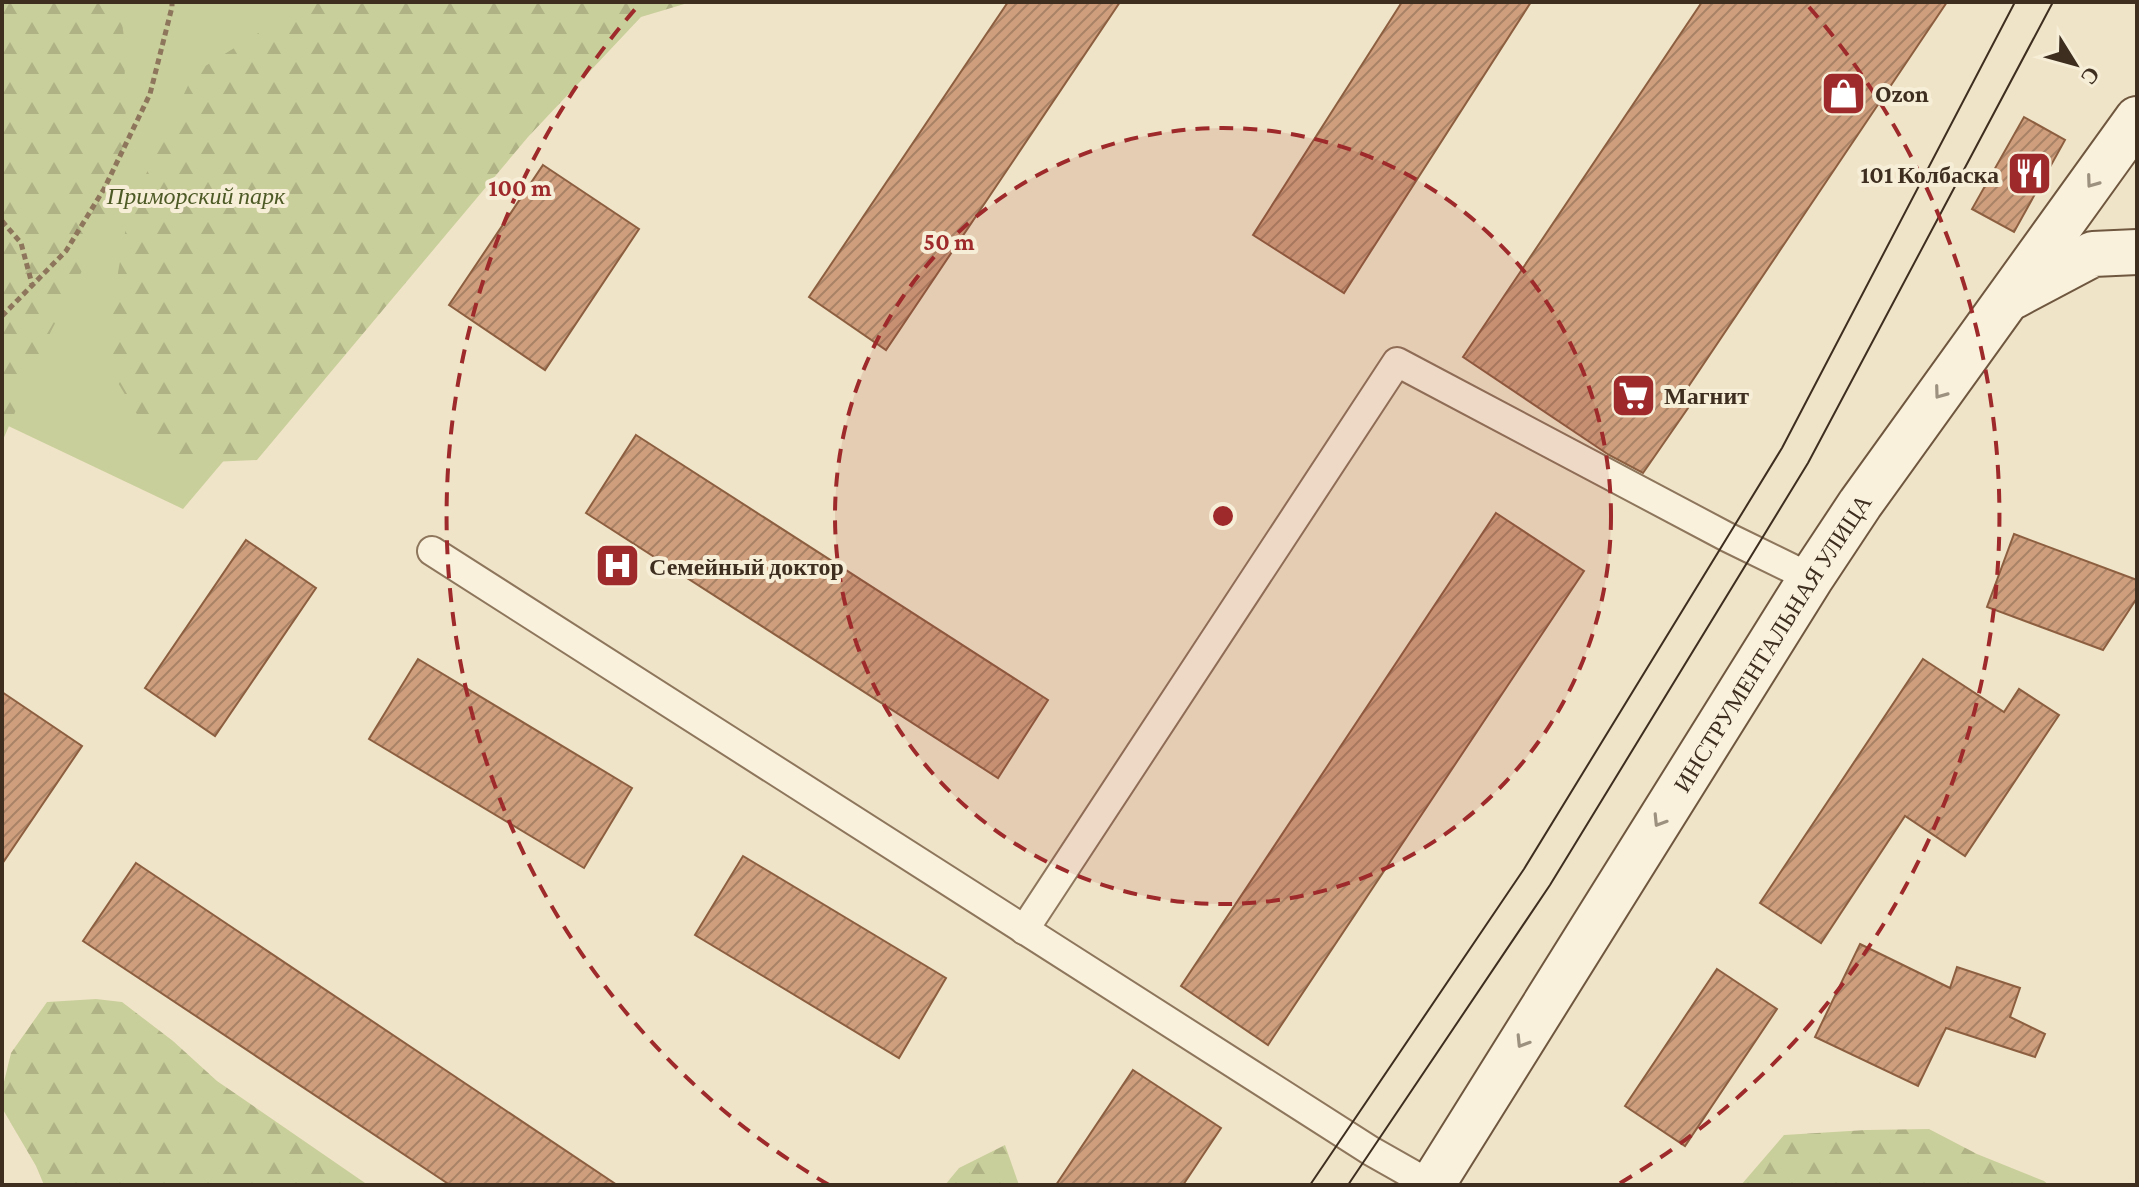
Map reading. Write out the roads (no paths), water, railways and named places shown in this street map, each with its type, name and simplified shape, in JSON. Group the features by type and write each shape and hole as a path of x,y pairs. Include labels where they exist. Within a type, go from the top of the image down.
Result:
{"main road":[{"name":"ИНСТРУМЕНТАЛЬНАЯ УЛИЦА","path":"1432,1185 1811,578 1860,504 2137,119"},
{"path":"2006,301 2093,254 2137,252"}],"lane":[{"path":"1024,930 1397,362 1713,530 1811,578"},
{"path":"432,551 1371,1151 1432,1185"}],"tram line":[{"path":"1310,1185 1524,869 1782,448 2015,2"},
{"path":"1348,1185 1550,885 1808,463 2053,2"}],"place":[{"name":"Ozon","path":"1844,93"},
{"name":"101 Колбаска","path":"2030,174"},
{"name":"Магнит","path":"1633,395"},
{"name":"Семейный доктор","path":"618,566"}],"park label":[{"name":"Приморский парк","path":"196,195"}]}
